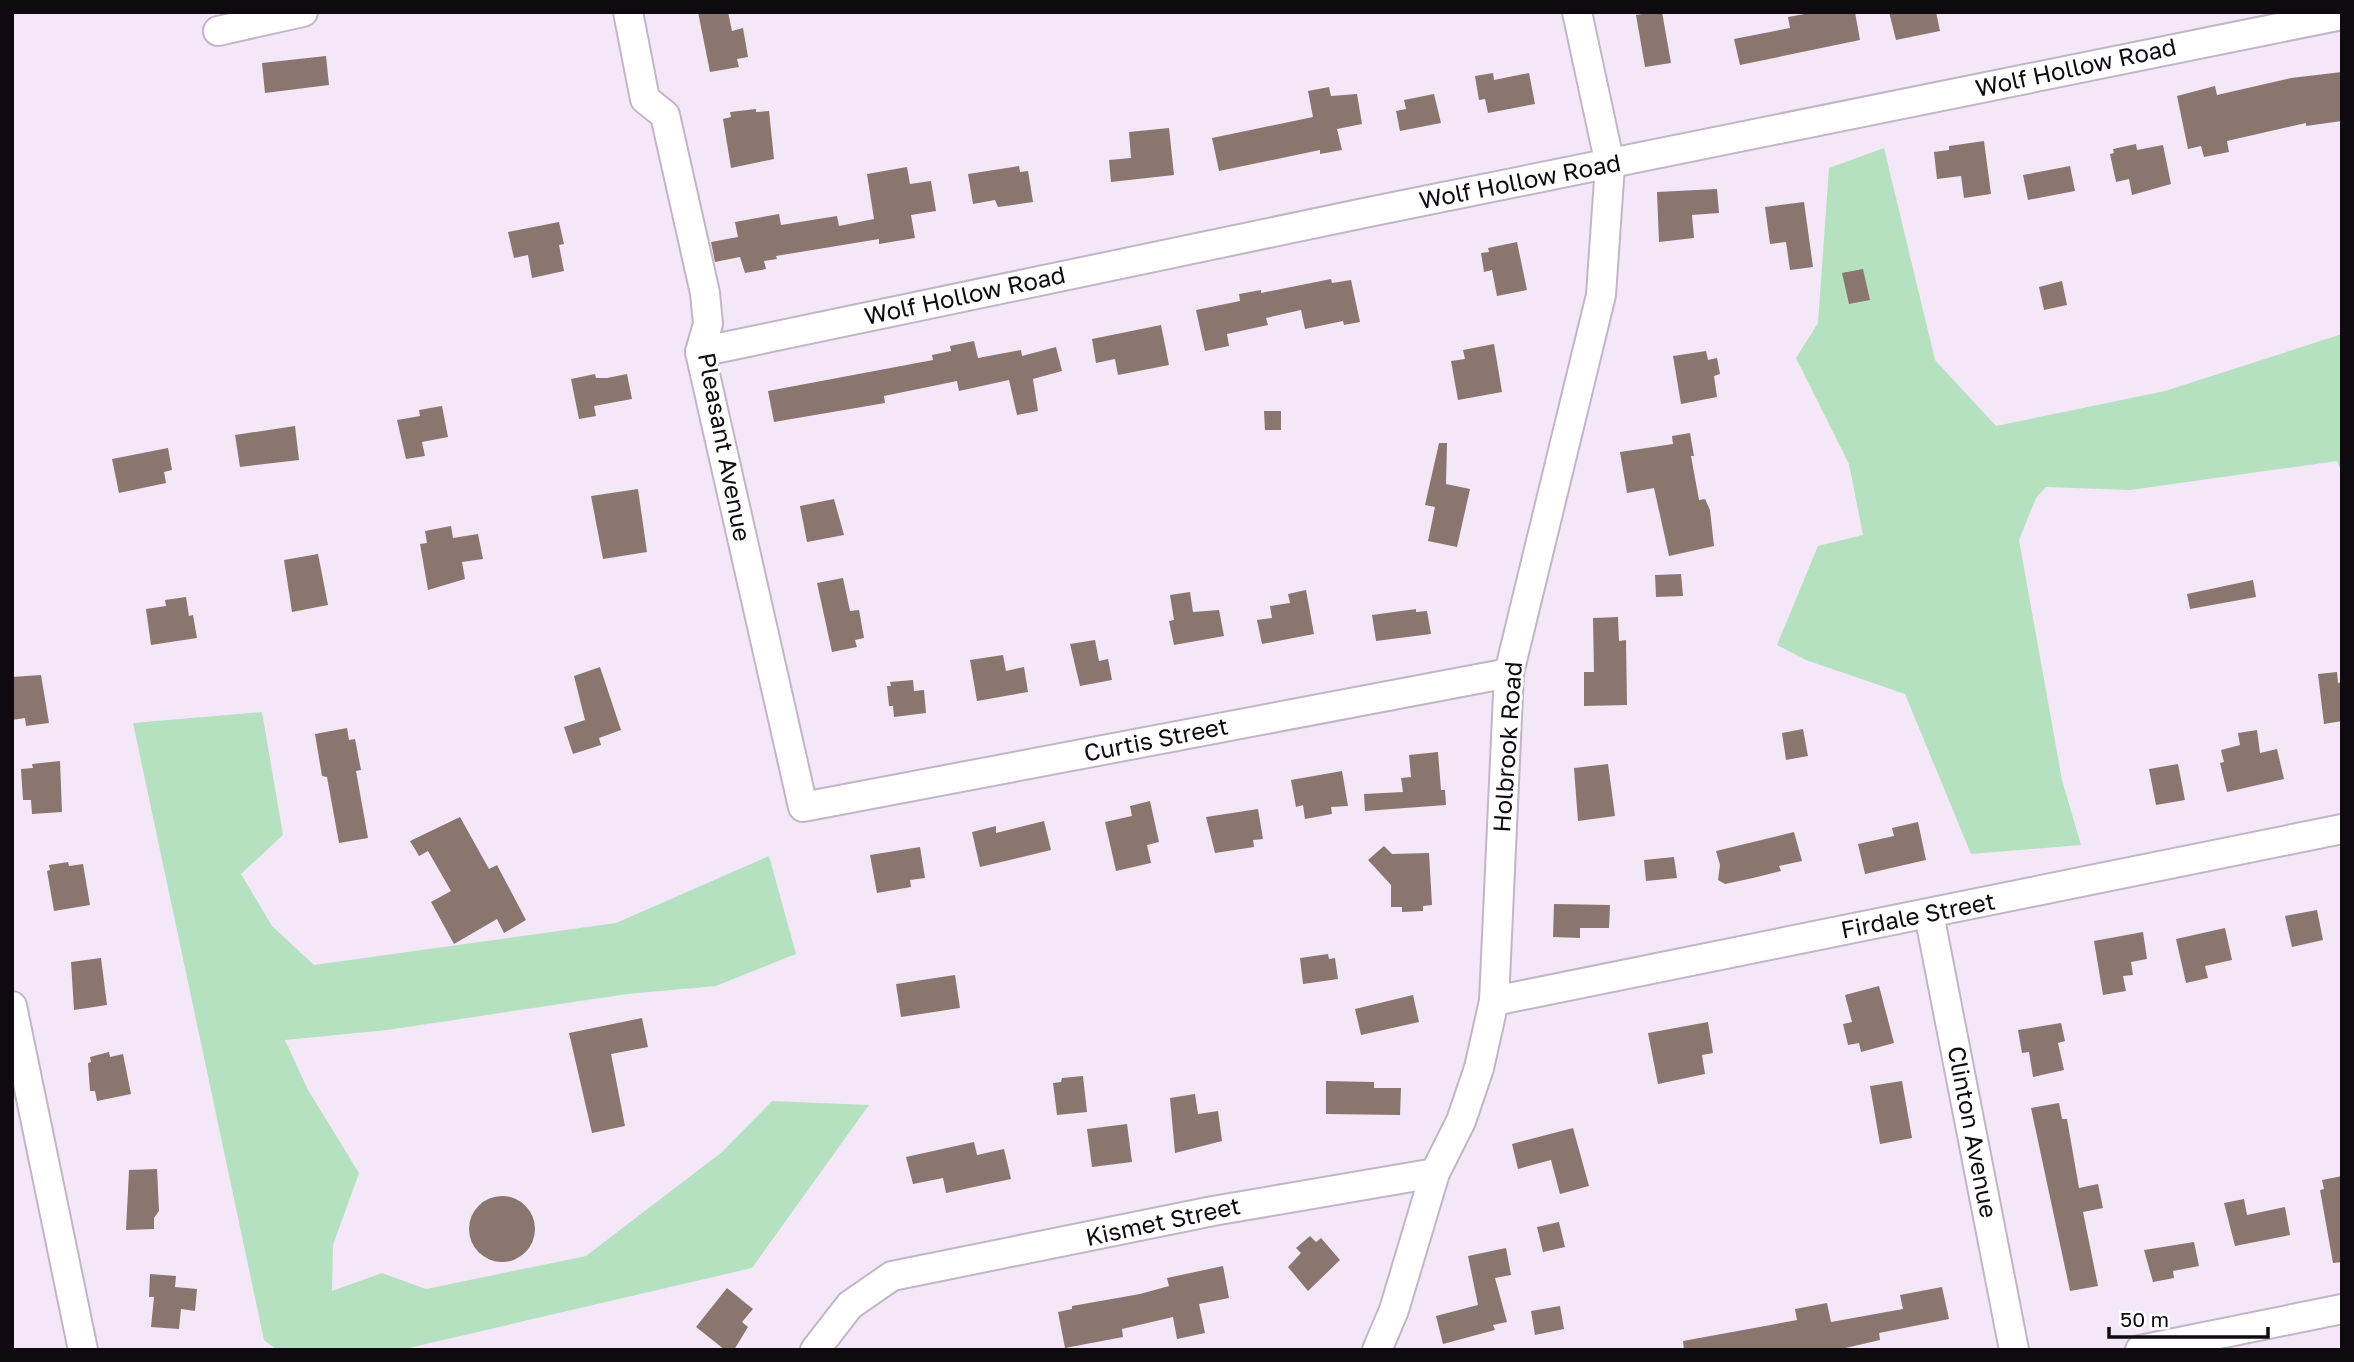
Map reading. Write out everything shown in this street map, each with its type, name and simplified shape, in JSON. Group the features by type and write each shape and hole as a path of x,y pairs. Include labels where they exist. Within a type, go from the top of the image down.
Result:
{"street":[{"path":"218,32 303,12"},
{"name":"Pleasant Avenue","path":"628,12 645,99 665,115 705,293 708,324 700,352 803,807"},
{"name":"Holbrook Road","path":"1377,1350 1394,1310 1435,1173 1461,1121 1479,1068 1494,1001 1509,673 1601,295 1610,164 1577,12"},
{"name":"Wolf Hollow Road","path":"700,352 1356,214 2342,15"},
{"name":"Curtis Street","path":"803,807 1509,673"},
{"name":"Firdale Street","path":"1494,1001 2342,829"},
{"name":"Clinton Avenue","path":"1929,914 2014,1350"},
{"path":"12,1006 83,1350"},
{"name":"Kismet Street","path":"815,1350 850,1305 892,1276 1226,1209 1435,1173"},
{"path":"2140,1350 2342,1309"}],"green space":[{"path":"1884,148 1935,360 1996,426 2165,391 2342,334 2342,474 2337,461 2130,490 2046,487 2036,498 2019,540 2062,780 2081,845 1971,854 1905,694 1806,660 1777,645 1818,546 1863,535 1849,464 1796,358 1818,323 1829,168"},
{"path":"262,712 283,835 241,874 272,926 314,965 616,923 769,856 796,954 716,986 627,994 387,1030 285,1040 308,1090 359,1173 333,1245 332,1291 382,1273 426,1289 586,1256 722,1152 772,1101 869,1105 752,1268 400,1350 277,1350 264,1340 133,723"}],"building":[{"path":"698,12 728,12 732,31 743,28 748,57 737,59 739,67 710,72"},
{"path":"1662,12 1671,63 1645,67 1636,15"},
{"path":"1815,12 1855,12 1860,40 1740,65 1734,39 1790,28 1788,17"},
{"path":"1889,12 1936,12 1940,31 1896,40"},
{"path":"326,56 329,85 265,93 262,63"},
{"path":"2342,72 2342,121 2306,126 2306,123 2227,141 2229,152 2204,157 2201,146 2188,149 2177,96 2215,86 2217,95 2291,78"},
{"path":"1493,73 1494,80 1529,73 1535,104 1488,113 1485,99 1479,100 1475,76"},
{"path":"1329,87 1331,96 1357,94 1362,124 1337,129 1342,150 1320,154 1320,150 1219,171 1212,138 1313,117 1308,91"},
{"path":"1434,94 1441,123 1400,131 1396,111 1406,109 1404,100"},
{"path":"756,109 756,112 769,111 774,159 731,168 723,119 731,117 730,112"},
{"path":"1169,128 1174,175 1111,182 1109,160 1131,158 1129,132"},
{"path":"1984,141 1991,194 1964,198 1961,176 1937,179 1934,152 1949,150 1949,146"},
{"path":"2136,144 2137,150 2163,145 2171,184 2132,195 2129,179 2116,182 2110,154 2114,153 2113,149"},
{"path":"1019,166 1020,172 1028,171 1033,202 998,207 995,200 973,204 968,174"},
{"path":"2070,166 2075,191 2028,200 2023,175"},
{"path":"907,167 910,184 931,181 936,211 911,215 915,238 879,244 879,239 776,256 777,259 764,261 766,269 745,273 740,257 715,262 711,242 738,237 735,222 779,214 781,225 837,216 839,226 874,219 867,174"},
{"path":"1717,189 1719,213 1692,215 1694,238 1659,242 1657,192"},
{"path":"1804,202 1813,267 1790,270 1786,242 1770,244 1765,207"},
{"path":"559,222 564,244 559,245 564,271 532,278 528,255 514,258 508,232"},
{"path":"1517,242 1527,290 1497,296 1492,270 1484,272 1481,253 1489,252 1488,248"},
{"path":"1863,269 1870,300 1849,304 1842,273"},
{"path":"1331,279 1332,283 1351,280 1360,322 1344,325 1343,321 1305,329 1301,310 1266,318 1268,325 1227,334 1229,346 1205,351 1196,310 1240,301 1239,294 1261,290 1261,293"},
{"path":"2062,281 2067,305 2044,310 2039,287"},
{"path":"1161,325 1169,365 1118,375 1115,359 1096,363 1092,339"},
{"path":"974,341 978,358 1021,350 1022,356 1056,347 1062,371 1033,379 1038,411 1017,415 1009,380 959,391 957,381 884,396 885,403 774,422 768,391 933,360 932,355 951,351 950,346"},
{"path":"1494,344 1502,392 1458,400 1451,361 1465,359 1463,350"},
{"path":"1706,351 1708,360 1717,358 1720,374 1714,376 1717,397 1681,404 1673,356"},
{"path":"595,374 596,378 607,378 627,374 632,399 594,406 596,416 579,419 571,379"},
{"path":"442,406 448,437 422,442 425,456 406,459 397,420 420,416 419,410"},
{"path":"1264,411 1281,411 1281,430 1265,430"},
{"path":"295,426 299,460 240,467 235,435"},
{"path":"1690,433 1699,500 1705,499 1710,510 1714,546 1669,556 1654,488 1627,493 1620,452 1673,444 1672,436"},
{"path":"1439,443 1447,443 1446,484 1470,489 1457,547 1428,541 1435,507 1425,505"},
{"path":"168,448 172,470 164,472 166,483 119,493 112,459"},
{"path":"638,489 647,552 603,559 591,496"},
{"path":"834,499 844,535 807,542 800,506"},
{"path":"451,526 453,538 478,534 483,559 462,562 465,579 428,590 420,544 427,543 425,531"},
{"path":"318,554 328,605 292,612 284,560"},
{"path":"1681,574 1683,596 1656,597 1655,575"},
{"path":"843,578 850,611 859,610 864,638 855,640 857,647 832,652 817,583"},
{"path":"2253,580 2256,597 2190,609 2187,594"},
{"path":"1306,590 1314,634 1262,644 1257,620 1272,618 1270,606 1290,603 1288,594"},
{"path":"1190,592 1193,612 1219,610 1224,636 1174,645 1169,621 1174,620 1170,595"},
{"path":"186,597 197,638 151,645 146,609 166,606 165,600"},
{"path":"1416,609 1416,612 1427,611 1431,634 1376,641 1372,615"},
{"path":"1618,617 1619,641 1626,640 1627,705 1584,706 1584,672 1594,672 1593,618"},
{"path":"1095,640 1099,661 1108,659 1112,680 1080,686 1070,644"},
{"path":"1003,655 1006,671 1024,667 1028,692 977,701 970,660"},
{"path":"600,667 621,730 599,738 601,745 573,754 564,727 585,720 574,676"},
{"path":"2337,672 2338,683 2342,682 2342,721 2324,724 2318,674"},
{"path":"41,675 49,723 26,726 25,718 12,720 12,677"},
{"path":"913,680 914,691 924,690 926,713 894,717 893,706 889,706 887,686 891,686 890,682"},
{"path":"347,728 349,740 355,739 361,770 356,771 368,838 339,843 327,777 322,776 315,734"},
{"path":"1803,729 1808,756 1786,760 1782,733"},
{"path":"2257,730 2260,753 2277,749 2284,779 2227,792 2220,763 2224,762 2221,750 2240,745 2238,733"},
{"path":"1438,752 1441,790 1445,790 1446,805 1365,811 1364,794 1403,792 1401,778 1411,777 1409,755"},
{"path":"60,761 62,812 32,814 31,800 23,800 21,769 33,768 32,764"},
{"path":"1608,764 1615,816 1578,821 1574,768"},
{"path":"2178,764 2185,800 2156,805 2149,769"},
{"path":"1342,771 1348,806 1331,807 1332,814 1305,819 1303,805 1296,807 1291,780"},
{"path":"1150,801 1159,842 1147,845 1151,863 1116,871 1105,822 1132,816 1130,806"},
{"path":"1258,809 1263,839 1253,840 1254,847 1215,853 1206,817"},
{"path":"460,817 489,869 497,865 526,920 504,933 497,919 454,944 431,902 451,891 428,851 419,856 410,841"},
{"path":"1044,821 1051,850 980,867 972,832 996,826 996,833"},
{"path":"1918,822 1926,860 1865,874 1858,844 1894,836 1892,828"},
{"path":"1794,832 1802,861 1779,866 1781,871 1753,878 1725,884 1718,880 1720,865 1716,851"},
{"path":"1384,846 1392,854 1429,853 1432,905 1423,906 1423,911 1402,912 1402,907 1391,907 1391,885 1368,860"},
{"path":"920,847 925,878 910,880 911,887 877,893 870,855"},
{"path":"1674,857 1677,878 1646,881 1644,860"},
{"path":"68,862 69,866 83,864 90,905 54,911 47,871 50,870 49,865"},
{"path":"1554,904 1610,905 1609,928 1580,928 1580,938 1553,937"},
{"path":"2317,910 2323,940 2292,947 2285,916"},
{"path":"2225,928 2232,960 2205,966 2208,978 2186,983 2176,939"},
{"path":"2143,932 2147,959 2131,962 2133,975 2123,976 2126,991 2103,995 2094,941"},
{"path":"1328,954 1329,959 1335,958 1338,979 1303,984 1300,958"},
{"path":"101,958 107,1005 74,1010 71,962"},
{"path":"955,975 960,1008 901,1017 896,984"},
{"path":"1879,986 1894,1043 1861,1052 1859,1043 1848,1045 1843,1024 1852,1022 1845,995"},
{"path":"1413,995 1419,1022 1361,1035 1355,1009"},
{"path":"642,1018 648,1047 611,1054 625,1126 592,1133 569,1033"},
{"path":"1708,1022 1713,1053 1702,1055 1705,1074 1658,1084 1648,1033"},
{"path":"2061,1023 2065,1041 2058,1043 2064,1070 2033,1077 2029,1052 2022,1053 2018,1030"},
{"path":"109,1052 110,1057 123,1054 131,1094 97,1101 95,1091 90,1091 88,1063 91,1062 90,1057"},
{"path":"1083,1076 1087,1112 1057,1115 1053,1083 1061,1082 1062,1078"},
{"path":"1326,1081 1374,1082 1374,1088 1401,1088 1400,1115 1326,1114"},
{"path":"1902,1081 1912,1138 1880,1144 1870,1086"},
{"path":"1195,1094 1198,1114 1218,1111 1222,1141 1175,1153 1170,1098"},
{"path":"2059,1103 2062,1119 2067,1119 2079,1188 2098,1184 2103,1208 2083,1212 2098,1286 2070,1291 2031,1108"},
{"path":"1127,1124 1132,1162 1092,1167 1087,1129"},
{"path":"1573,1128 1589,1186 1560,1194 1551,1160 1518,1169 1512,1144"},
{"path":"974,1142 977,1155 1004,1149 1011,1179 946,1193 943,1178 913,1184 906,1157"},
{"path":"157,1169 159,1211 154,1218 154,1229 126,1230 129,1170"},
{"path":"2342,1176 2342,1262 2333,1263 2320,1190 2324,1189 2322,1180"},
{"path":"502,1196 515,1198 530,1211 535,1229 533,1242 520,1257 502,1262 489,1260 474,1247 469,1229 471,1216 484,1201"},
{"path":"2244,1199 2247,1215 2285,1207 2290,1235 2235,1246 2224,1203"},
{"path":"1559,1222 1565,1247 1543,1252 1537,1227"},
{"path":"1310,1236 1316,1242 1321,1238 1340,1260 1308,1291 1288,1267 1301,1253 1296,1248"},
{"path":"2194,1242 2199,1266 2173,1271 2174,1278 2153,1282 2144,1250"},
{"path":"1506,1248 1511,1275 1495,1278 1507,1322 1493,1325 1495,1330 1443,1344 1436,1316 1478,1305 1468,1256"},
{"path":"1223,1266 1229,1298 1199,1304 1205,1333 1177,1339 1173,1317 1122,1329 1123,1337 1065,1348 1058,1312 1072,1309 1072,1306 1169,1286 1167,1278"},
{"path":"150,1274 176,1276 175,1287 197,1289 195,1311 181,1309 179,1329 151,1327 154,1297 149,1297"},
{"path":"1942,1287 1949,1319 1879,1333 1880,1340 1837,1350 1684,1350 1683,1341 1797,1320 1795,1309 1827,1303 1831,1322 1903,1309 1900,1295"},
{"path":"727,1288 753,1309 742,1322 748,1327 734,1350 725,1350 696,1327"},
{"path":"1560,1306 1564,1329 1535,1335 1531,1311"}]}
